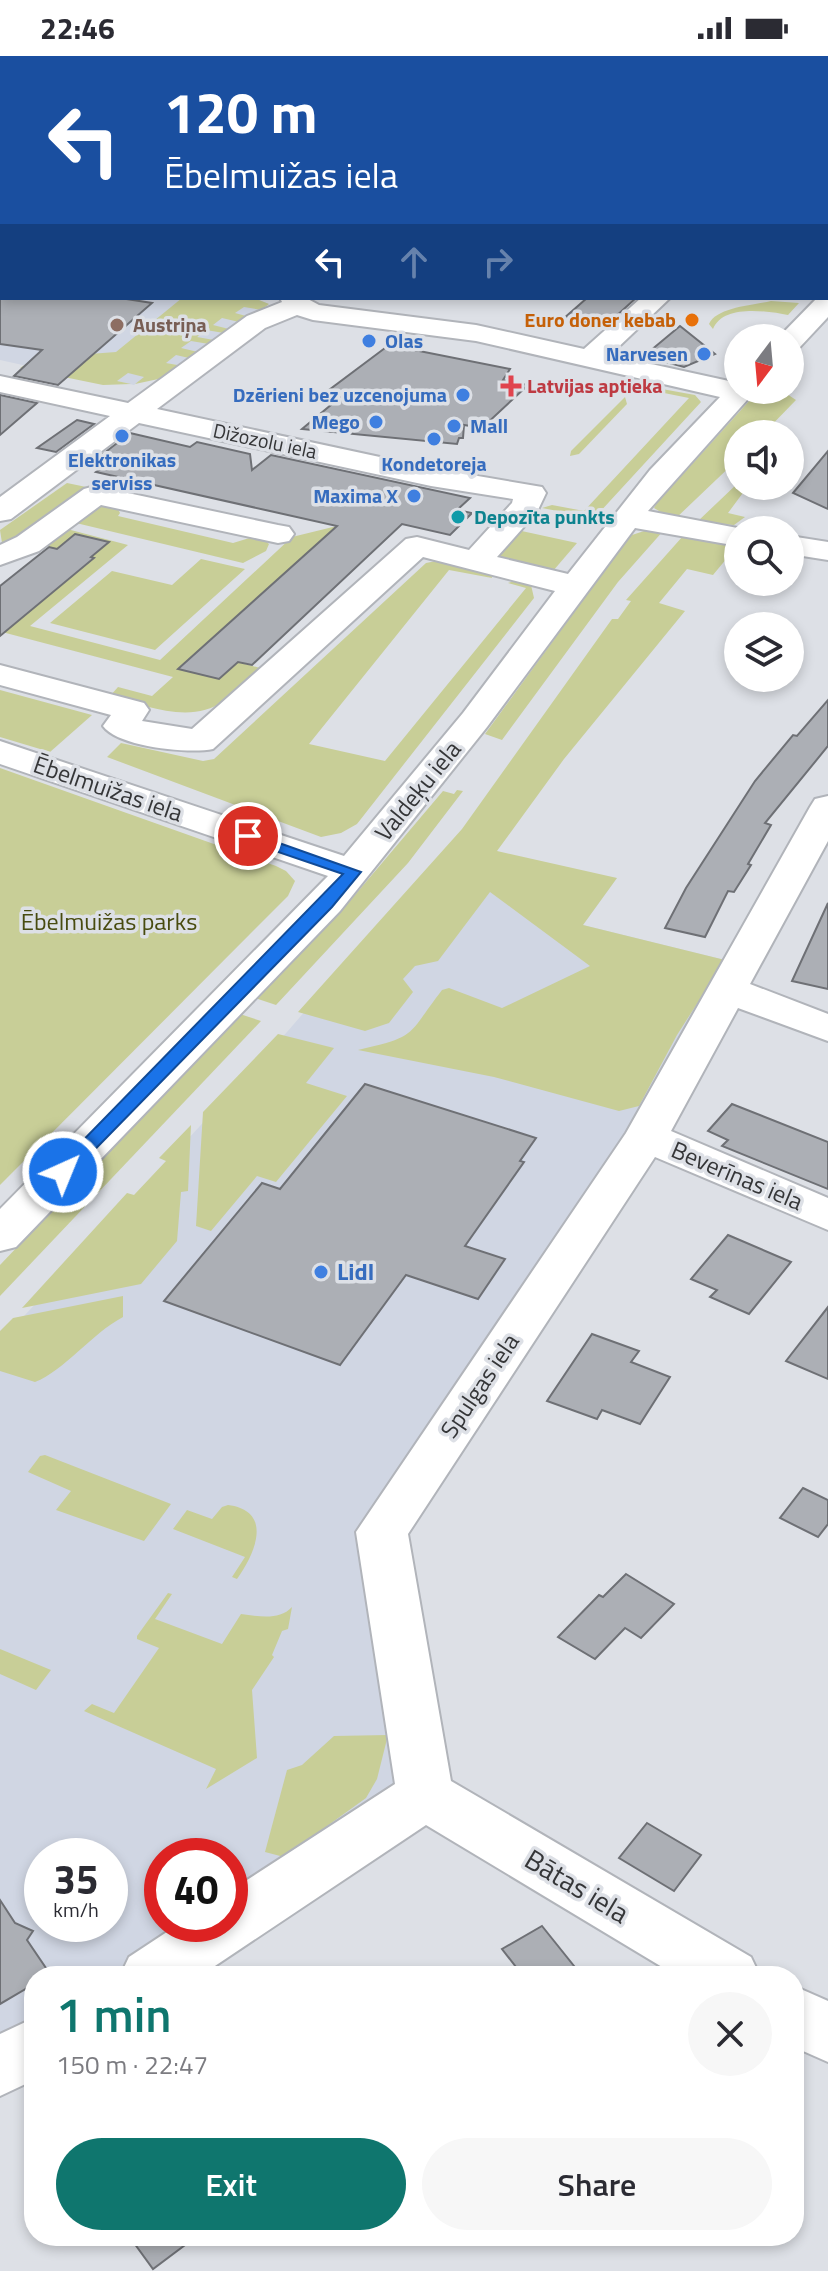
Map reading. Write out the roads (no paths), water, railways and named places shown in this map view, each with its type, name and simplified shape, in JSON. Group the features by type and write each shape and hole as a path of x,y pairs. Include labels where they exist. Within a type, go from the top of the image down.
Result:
{"street":[{"path":"589,360 655,300"},
{"path":"0,512 256,322 295,302 342,307 476,333 724,388"},
{"path":"804,327 828,302"},
{"name":"Dižozolu iela","path":"0,384 431,477 531,493 526,506 476,561"},
{"name":"Valdeķu iela","path":"0,1236 326,903 475,720 627,517 729,404"},
{"path":"0,556 28,544 95,495 278,534"},
{"path":"627,517 724,534"},
{"path":"121,726 147,735 200,741 417,546 575,586"},
{"path":"804,547 828,551"},
{"path":"0,675 132,710 121,726 68,775"},
{"name":"Ēbelmuižas iela","path":"0,752 353,872"},
{"name":"Spulgas iela","path":"425,1795 382,1532 646,1137 823,826"},
{"path":"728,990 828,1028"},
{"name":"Beverīnas iela","path":"646,1137 828,1215"},
{"path":"248,1912 425,1795"},
{"name":"Bātas iela","path":"425,1795 713,1966"},
{"path":"165,1966 202,1942"},
{"path":"804,2020 828,2034"},
{"path":"0,2067 24,2053"}],"place":[{"name":"Euro doner kebab","path":"692,320"},
{"name":"Austriņa","path":"117,325"},
{"name":"Olas","path":"369,341"},
{"name":"Narvesen","path":"704,354"},
{"name":"Latvijas aptieka","path":"511,386"},
{"name":"Dzērieni bez uzcenojuma","path":"463,395"},
{"name":"Mego","path":"376,422"},
{"name":"Mall","path":"454,426"},
{"name":"Elektronikas serviss","path":"122,436"},
{"name":"Kondetoreja","path":"434,439"},
{"name":"Maxima X","path":"414,496"},
{"name":"Depozīta punkts","path":"458,517"},
{"name":"Lidl","path":"321,1272"}],"park label":[{"name":"Ēbelmuižas parks","path":"109,922"}]}
